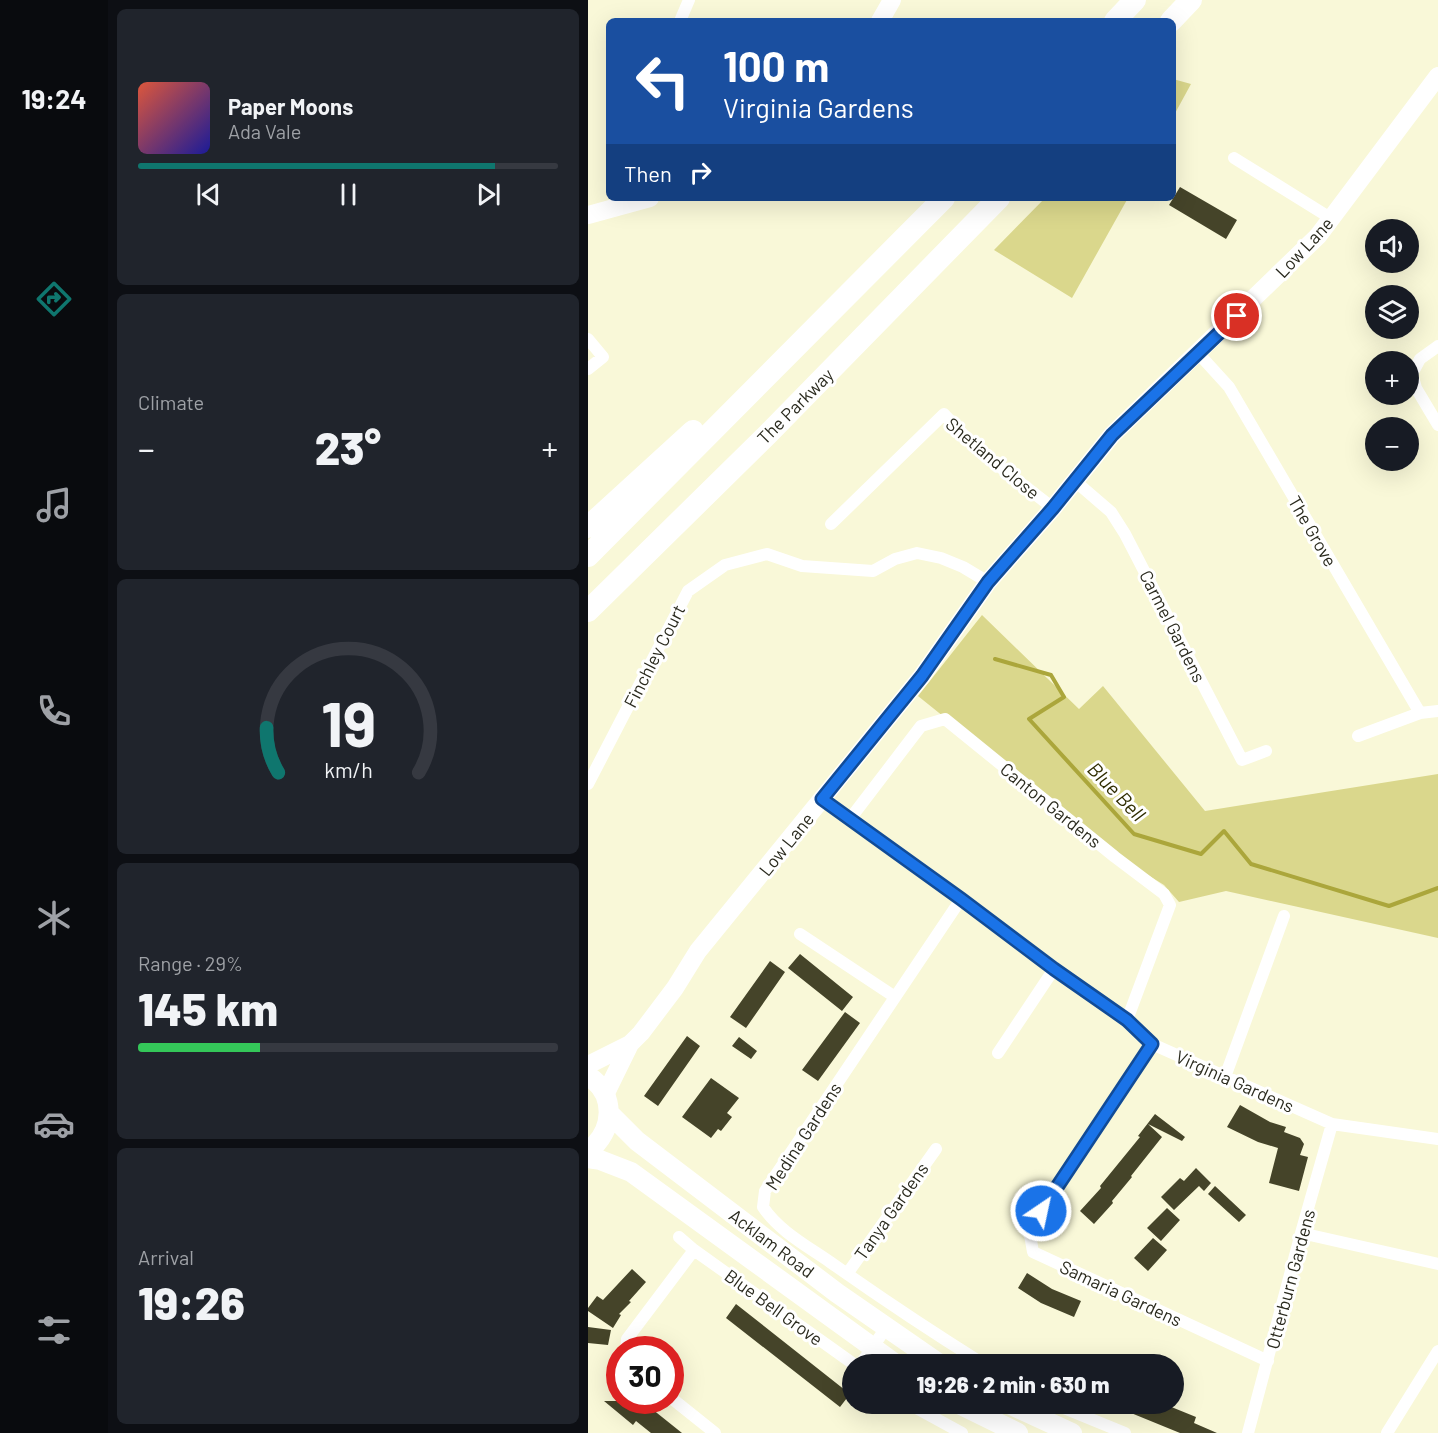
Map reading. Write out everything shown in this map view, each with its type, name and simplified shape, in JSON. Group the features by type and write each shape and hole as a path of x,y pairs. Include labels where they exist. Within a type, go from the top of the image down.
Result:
{"highway":[{"path":"1117,18 1135,0"},
{"path":"1174,18 1191,0"},
{"path":"588,556 941,201"},
{"name":"The Parkway","path":"588,610 776,426 996,201"},
{"path":"588,527 783,346 889,255"}],"main road":[{"path":"882,18 892,0"},
{"name":"Low Lane","path":"607,1104 630,1044 675,988 705,942 922,676 988,582 1053,508 1112,435 1318,236 1438,76"},
{"path":"588,215 639,201"},
{"name":"Low Lane","path":"588,1065 630,1044"},
{"name":"Acklam Road","path":"588,1076 600,1087 607,1104 637,1141 924,1354"},
{"path":"588,1151 600,1140 607,1127 607,1104"},
{"name":"Acklam Road","path":"588,1158 600,1160 631,1172 881,1354"},
{"path":"979,1414 1018,1433"},
{"path":"1031,1414 1072,1433"}],"street":[{"path":"681,18 689,0"},
{"path":"1234,158 1332,219"},
{"path":"588,339 603,357 588,369"},
{"path":"1438,346 1420,358 1412,374 1416,388 1438,425"},
{"name":"The Grove","path":"1198,353 1229,387 1420,713"},
{"name":"Shetland Close","path":"831,524 944,414 978,450 1053,508"},
{"name":"Carmel Gardens","path":"1075,481 1111,512 1125,534 1242,760 1266,751"},
{"name":"Finchley Court","path":"588,784 688,591 724,565 767,554 802,566 873,572 895,560 917,553 941,558 963,567 988,582"},
{"path":"1358,736 1420,713 1438,711"},
{"name":"Canton Gardens","path":"850,819 921,726 945,719 1106,850 1164,894 1170,905 1127,1020"},
{"name":"Virginia Gardens","path":"822,799 1127,1020 1152,1044 1332,1124 1438,1139"},
{"name":"Medina Gardens","path":"961,899 765,1191 763,1207 772,1220 847,1274 968,1354"},
{"path":"1225,1077 1284,916"},
{"path":"800,934 896,997"},
{"path":"998,1053 1054,969"},
{"name":"Samaria Gardens","path":"1152,1044 1029,1229 1033,1251 1268,1361"},
{"name":"Otterburn Gardens","path":"1248,1433 1332,1124"},
{"name":"Tanya Gardens","path":"847,1274 936,1149"},
{"path":"1301,1233 1438,1264"},
{"name":"Blue Bell Grove","path":"679,1237 842,1356"},
{"path":"629,1336 694,1250"},
{"path":"868,1354 886,1328"},
{"path":"1387,1433 1438,1351"},
{"path":"684,1408 715,1433"},
{"path":"927,1414 962,1433"},
{"path":"1078,1414 1125,1433"}],"shaded area":[{"path":"1176,80 1191,84 1176,112"},
{"path":"1042,201 1126,201 1072,298 994,250"},
{"path":"982,615 1079,709 1103,686 1205,811 1438,774 1438,938 1226,891 1179,902 1164,885 1117,856 918,696"}],"building":[{"path":"1180,187 1237,220 1226,239 1169,205 1171,201 1176,201 1176,194"},
{"path":"800,954 853,997 842,1011 788,968"},
{"path":"770,961 785,972 746,1028 730,1017"},
{"path":"845,1012 860,1023 818,1081 802,1070"},
{"path":"687,1036 700,1046 658,1106 644,1096"},
{"path":"739,1037 757,1051 751,1059 732,1046"},
{"path":"711,1078 739,1098 727,1113 732,1117 721,1131 718,1129 711,1138 682,1117"},
{"path":"1240,1105 1270,1122 1286,1127 1284,1132 1300,1138 1304,1144 1300,1155 1308,1157 1299,1191 1269,1183 1278,1148 1258,1142 1227,1127"},
{"path":"1155,1114 1185,1137 1182,1141 1148,1124 1162,1137 1112,1201 1113,1203 1094,1224 1080,1211 1101,1188 1100,1186 1140,1137 1138,1136"},
{"path":"1196,1168 1211,1183 1204,1191 1199,1186 1174,1210 1161,1197 1180,1178 1184,1181"},
{"path":"1215,1186 1246,1215 1239,1222 1208,1194"},
{"path":"1167,1208 1180,1220 1161,1241 1147,1228"},
{"path":"1153,1238 1167,1250 1148,1271 1134,1258"},
{"path":"632,1269 646,1282 619,1314 621,1315 613,1328 588,1311 588,1308 597,1296 603,1300"},
{"path":"1027,1273 1052,1289 1081,1301 1074,1317 1041,1303 1018,1288"},
{"path":"736,1304 842,1388 842,1404 840,1407 726,1318"},
{"path":"588,1327 611,1330 610,1336 606,1336 606,1345 588,1343"},
{"path":"1184,1412 1196,1417 1194,1423 1217,1433 1180,1433 1133,1414 1184,1414"},
{"path":"620,1414 658,1414 682,1433 651,1433 636,1421 633,1425"}],"waterway":[{"name":"Blue Bell","path":"995,659 1051,675 1064,697 1029,719 1134,834 1201,854 1224,831 1251,864 1389,906 1438,888"}],"route":[{"path":"1041,1211 1152,1044 1127,1020 822,799 922,676 988,582 1053,508 1112,435 1237,316"}]}
